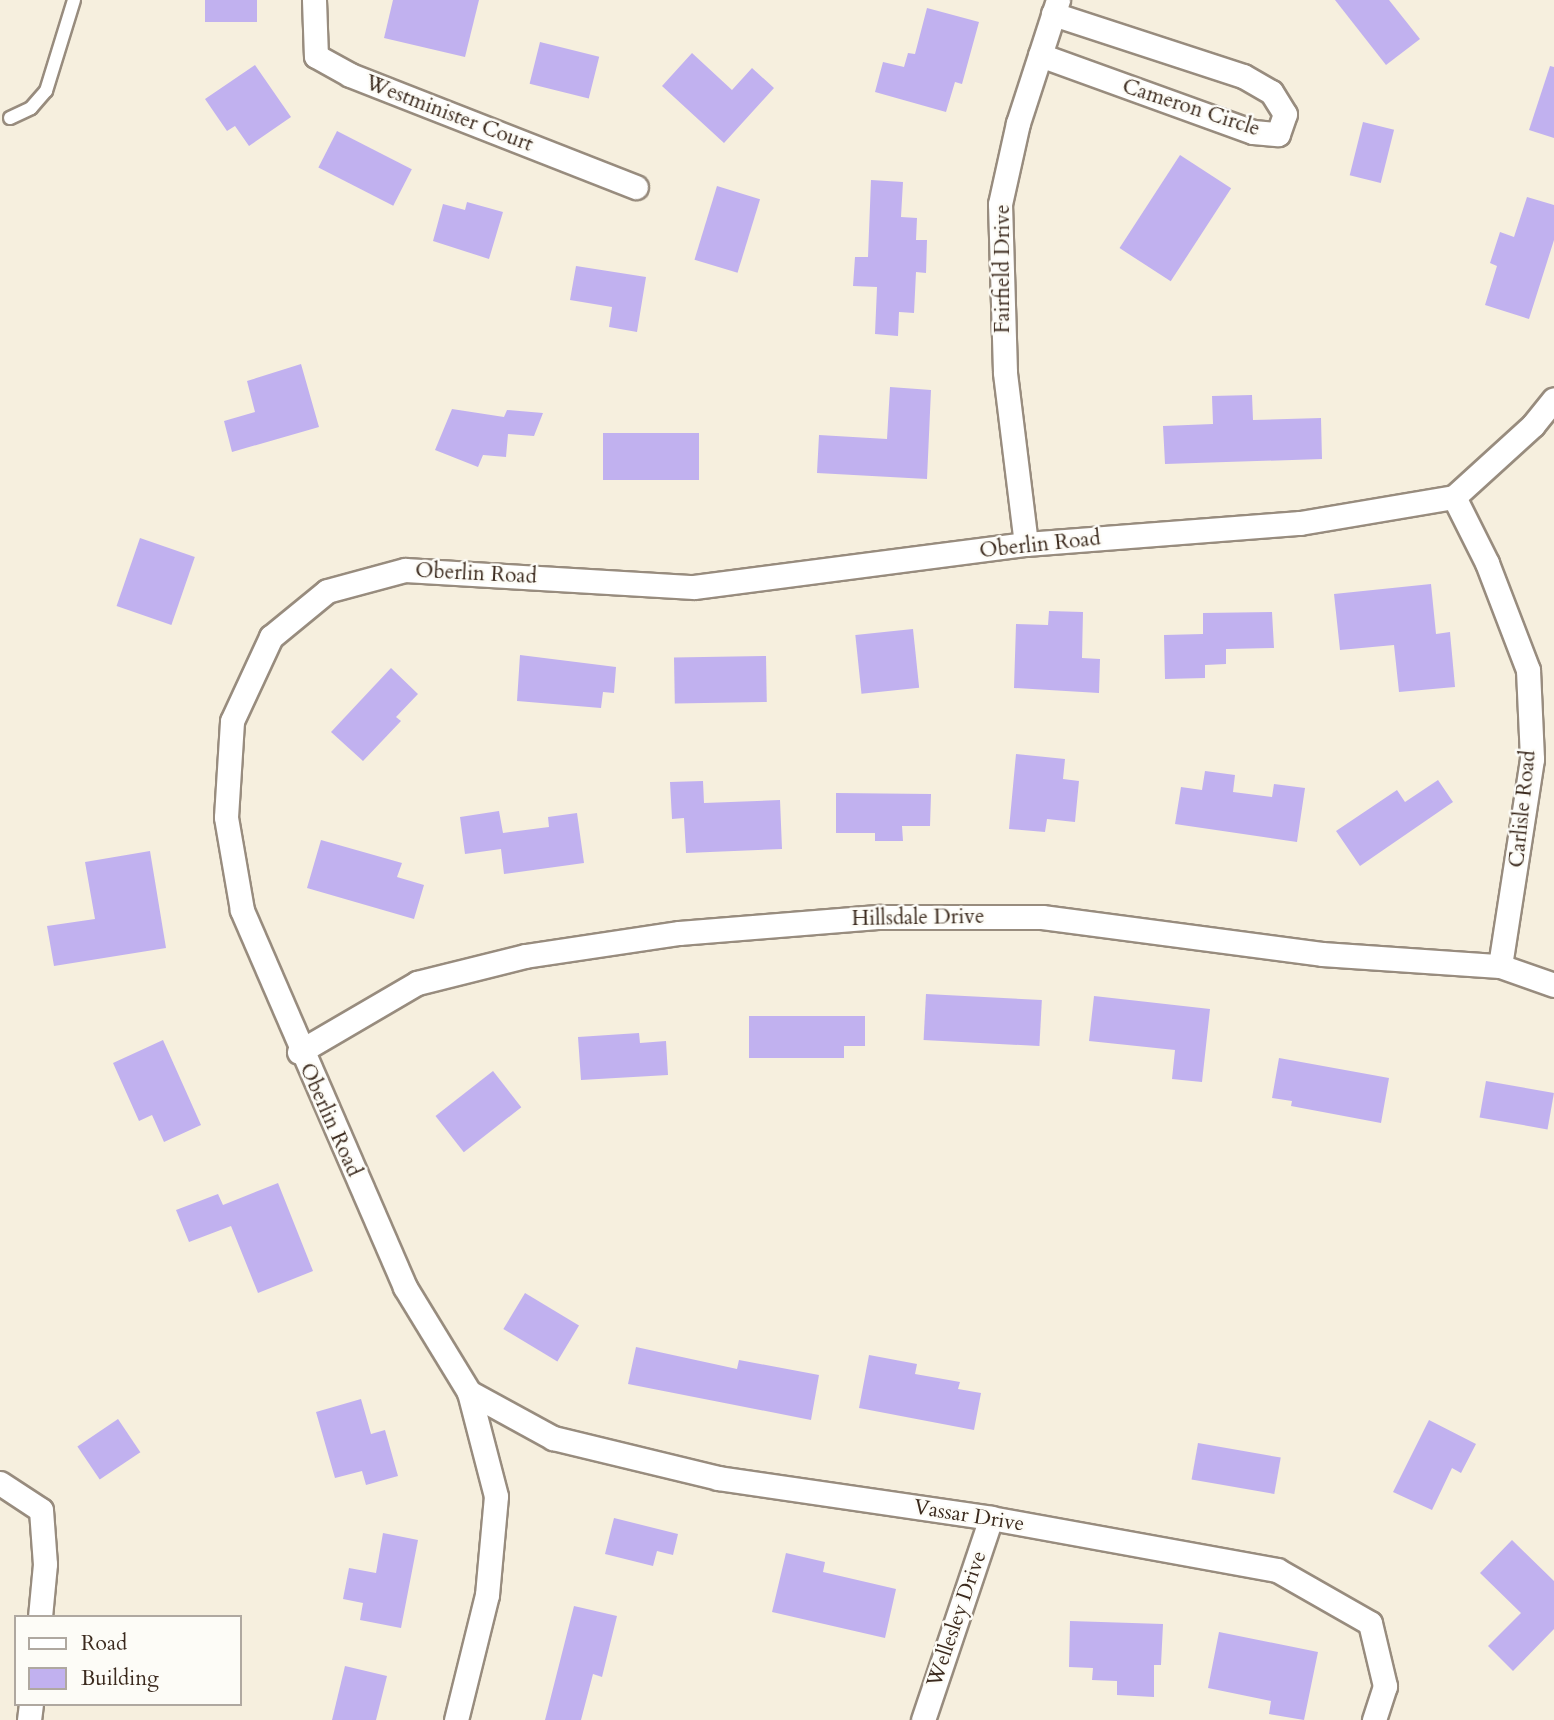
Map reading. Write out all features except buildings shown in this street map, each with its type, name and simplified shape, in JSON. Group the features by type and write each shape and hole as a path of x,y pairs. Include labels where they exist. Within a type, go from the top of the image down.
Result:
{"street":[{"name":"Westminister Court","path":"314,0 316,56 350,75 636,187"},
{"name":"Cameron Circle","path":"1040,55 1253,132 1278,134 1285,114 1271,92 1243,76 1056,7"},
{"name":"Fairfield Drive","path":"1026,544 1006,372 1000,204 1018,123 1056,7"},
{"path":"1454,496 1533,425 1554,399"},
{"name":"Oberlin Road","path":"456,1720 486,1595 496,1496 469,1392 405,1287 299,1052 242,910 226,817 232,721 271,637 327,591 405,570 694,587 1026,544 1300,523 1454,496"},
{"name":"Carlisle Road","path":"1454,496 1488,563 1528,670 1532,759 1500,966"},
{"name":"Hillsdale Drive","path":"299,1052 417,983 525,956 679,933 880,917 1042,917 1322,954 1500,966 1554,985"},
{"name":"Vassar Drive","path":"469,1392 553,1438 718,1478 991,1518 1277,1570 1370,1623 1385,1686 1374,1720"},
{"path":"0,1483 41,1510 46,1564 40,1615"},
{"name":"Wellesley Drive","path":"923,1720 991,1518"}],"lane":[{"path":"10,118 31,108 46,91 74,0"}]}
